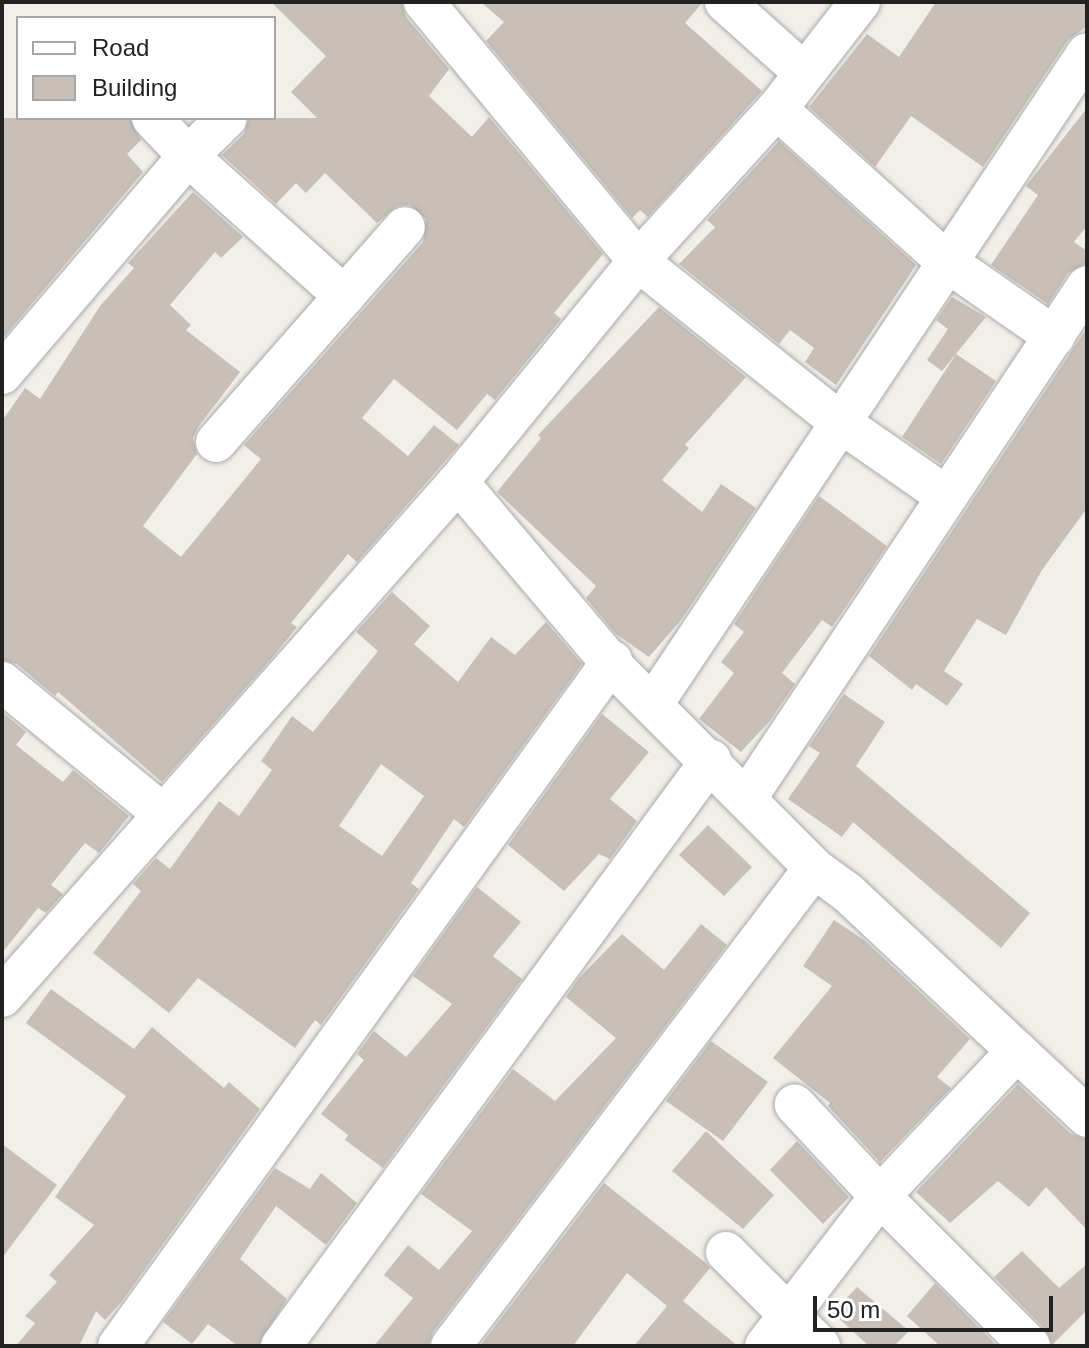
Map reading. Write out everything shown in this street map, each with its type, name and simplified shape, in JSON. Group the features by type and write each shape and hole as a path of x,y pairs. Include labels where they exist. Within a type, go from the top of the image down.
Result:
{"street":[{"path":"424,2 638,261 841,423 946,496"},
{"path":"725,2 804,73"},
{"path":"4,990 458,482 638,261 777,109 860,2"},
{"path":"653,704 1087,53"},
{"path":"777,109 947,262 1055,337"},
{"path":"154,120 188,156 344,296"},
{"path":"2,374 188,156 225,120"},
{"path":"216,442 405,227"},
{"path":"748,796 1087,286"},
{"path":"458,482 612,661 748,796 814,868 848,893 1087,1117"},
{"path":"118,1346 612,661"},
{"path":"2,682 162,813"},
{"path":"281,1346 711,760"},
{"path":"451,1346 814,868"},
{"path":"776,1331 880,1196 1017,1051"},
{"path":"795,1105 880,1196 1030,1346"},
{"path":"726,1252 776,1331 820,1346"}],"building":[{"path":"271,2 402,2 406,17 449,69 429,96 472,137 489,117 603,254 554,313 561,319 495,400 487,394 457,430 394,379 362,418 408,456 434,425 459,445 357,562 348,554 291,623 297,627 271,659 162,782 58,692 55,696 17,664 2,660 2,421 25,388 40,399 100,306 134,268 128,263 193,192 243,237 221,258 215,252 170,305 191,325 186,330 240,372 198,427 193,438 197,454 143,526 181,557 261,459 244,445 423,242 426,219 410,205 397,206 377,223 325,173 306,193 296,183 276,204 222,155 244,134 248,120 317,118 291,92 326,56"},
{"path":"481,2 703,2 685,23 762,91 648,217 640,210 632,218 486,41 504,22"},
{"path":"936,2 1087,2 1087,26 1068,40 983,167 911,116 875,167 809,107 867,34 899,57"},
{"path":"1087,108 1087,226 1074,242 1087,251 1087,263 1068,273 1048,304 991,265 1038,195 1026,186"},
{"path":"2,118 131,120 141,140 127,154 143,172 2,339"},
{"path":"779,141 916,265 836,385 805,362 814,348 790,330 779,344 679,264 715,227 707,220"},
{"path":"952,297 986,317 942,371 927,360 948,329 936,320"},
{"path":"659,307 746,377 685,445 689,448 662,480 702,512 721,484 756,508 681,620 649,657 616,634 586,598 596,586 497,492 541,438 538,435"},
{"path":"1087,328 1087,508 1042,570 1006,635 977,619 944,671 963,684 947,706 916,684 912,690 869,656"},
{"path":"956,354 996,381 941,464 902,437"},
{"path":"819,496 887,546 832,627 822,620 782,673 795,684 769,722 741,752 699,719 734,673 721,662 744,632 734,624"},
{"path":"392,592 430,626 414,644 458,682 491,637 515,655 546,622 582,664 464,827 454,819 411,883 419,889 321,1025 315,1020 295,1048 198,978 169,1013 93,953 141,891 133,884 156,858 170,869 219,801 239,816 272,770 261,761 292,716 313,732 378,651 356,632","holes":["381,764 424,796 382,856 339,826"]},
{"path":"844,694 885,722 856,766 1030,913 1001,948 853,822 842,837 788,799 820,753 809,746"},
{"path":"2,712 26,732 16,745 63,782 73,770 129,816 99,853 85,843 51,885 63,894 46,913 38,908 2,953"},
{"path":"602,714 649,752 610,799 637,821 610,859 599,854 564,891 508,845"},
{"path":"708,825 752,867 724,896 679,855"},
{"path":"477,887 521,922 493,956 522,979 383,1168 345,1140 348,1135 321,1114 364,1060 357,1054 374,1031 406,1057 452,1004 413,976"},
{"path":"834,920 864,940 970,1039 937,1077 951,1088 880,1162 828,1106 830,1103 773,1058 832,986 803,966"},
{"path":"701,924 727,945 433,1332 428,1346 374,1346 413,1298 384,1275 408,1245 439,1270 472,1231 421,1194 513,1069 555,1101 616,1038 566,997 579,978 622,934 664,970"},
{"path":"51,989 134,1049 152,1027 224,1088 229,1082 260,1109 122,1301 105,1320 96,1311 79,1346 16,1346 35,1323 25,1316 57,1282 49,1275 94,1225 55,1197 126,1096 26,1023"},
{"path":"711,1041 768,1082 723,1141 666,1101"},
{"path":"1018,1084 1071,1134 1087,1139 1087,1230 1046,1187 1029,1207 998,1181 950,1223 916,1192"},
{"path":"706,1131 774,1195 743,1229 672,1171"},
{"path":"797,1141 849,1197 823,1224 770,1170"},
{"path":"2,1144 57,1185 2,1258"},
{"path":"275,1168 310,1189 321,1173 357,1203 326,1245 276,1206 240,1259 287,1299 258,1346 238,1346 208,1324 192,1344 163,1322"},
{"path":"604,1183 707,1264 710,1268 683,1301 738,1346 634,1346 667,1306 627,1273 573,1346 480,1346"},
{"path":"1022,1251 1059,1288 1087,1264 1087,1310 1052,1345 1046,1330 994,1277"},
{"path":"935,1283 997,1346 940,1346 907,1316"},
{"path":"857,1287 909,1331 894,1346 869,1346 833,1313"}]}
